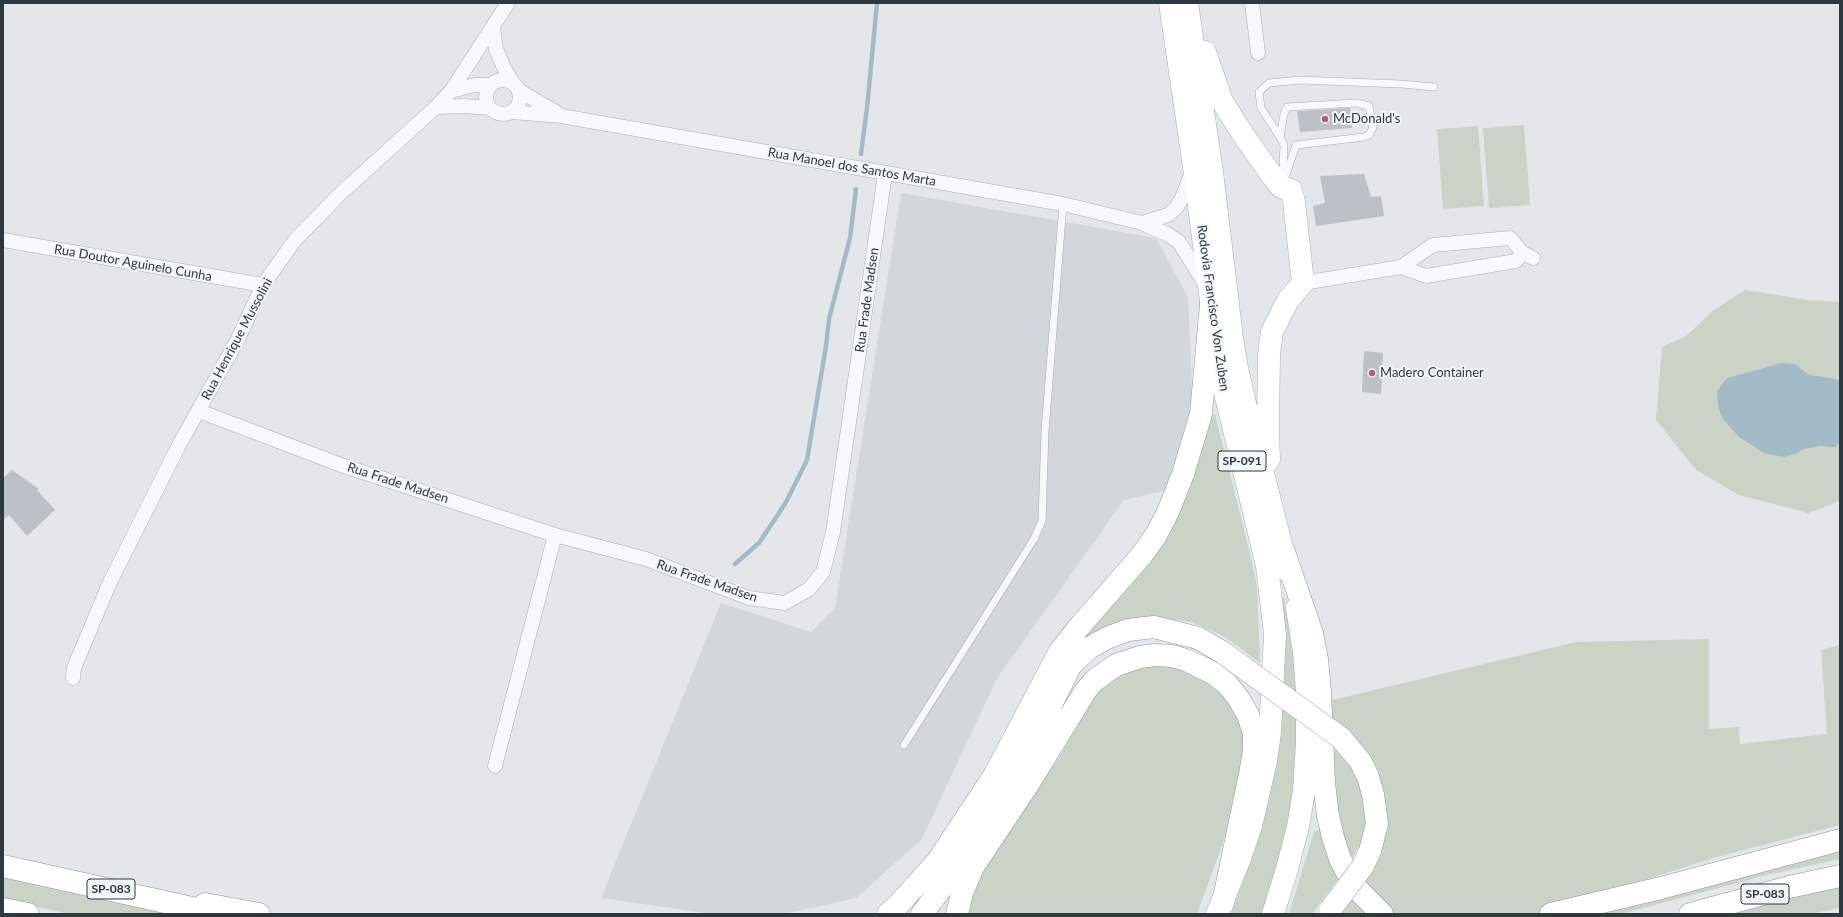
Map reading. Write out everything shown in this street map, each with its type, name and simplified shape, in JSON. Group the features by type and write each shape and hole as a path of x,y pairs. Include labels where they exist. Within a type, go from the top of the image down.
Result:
{"main road":[{"name":"Rodovia Francisco Von Zuben","path":"1170,3 1194,167 1220,372 1267,566 1275,634 1270,732 1266,761 1251,826 1220,908"},
{"name":"Rodovia Francisco Von Zuben","path":"1187,3 1212,172 1232,338 1245,403 1284,552 1304,652 1307,692 1308,743 1304,791 1298,827 1273,914"},
{"path":"1193,3 1213,76 1222,101 1242,133 1281,187 1291,190 1303,283 1288,300 1272,332 1269,354 1268,429 1270,500"},
{"path":"888,914 909,894 937,862 985,789 1018,732 1060,651 1141,556 1156,535 1168,512 1183,474 1200,414 1210,297"},
{"path":"1284,552 1312,632 1316,652 1320,691 1324,783 1328,816 1333,837 1340,859 1359,891 1382,914"},
{"path":"922,914 949,878 1022,762 1072,665 1089,648 1107,638 1128,630 1154,627 1198,638 1222,652 1341,738 1361,762 1368,777 1373,794 1377,824 1370,851 1363,866 1329,912"},
{"path":"958,914 962,893 973,867 1027,786 1086,690 1095,680 1116,665 1140,657 1154,655 1179,658 1213,673 1227,684 1239,699 1248,715 1254,733 1254,751 1250,774 1220,908"},
{"path":"1551,914 1661,888 1840,840"},
{"name":"SP-083","path":"3,866 72,880 219,914"},
{"name":"SP-083","path":"1690,914 1790,887 1840,876"},
{"path":"72,880 259,914"},
{"path":"3,909 28,914"}],"street":[{"name":"Rua Henrique Mussolini","path":"73,678 74,668 110,582 179,445 237,341 263,285 295,240 340,194 436,107 451,91 508,3"},
{"path":"1252,3 1258,53"},
{"path":"436,107 465,106 489,108 499,114 504,114 512,112 518,106 520,98 516,86 504,68 496,49 493,27"},
{"name":"Rua Henrique Mussolini","path":"475,85 474,69 476,51"},
{"path":"451,91 475,85 490,85 498,81 506,80 516,86"},
{"path":"489,108 486,100 486,92 490,85"},
{"name":"Rua Manoel dos Santos Marta","path":"516,86 561,116"},
{"name":"Rua Manoel dos Santos Marta","path":"512,112 561,116 1063,204 1142,223 1169,235 1180,242 1210,297"},
{"path":"1142,223 1168,215 1176,207 1182,198 1194,167"},
{"name":"Rua Frade Madsen","path":"199,411 341,465 555,535 646,560 749,598 785,603 809,589 823,572 833,532 885,174"},
{"path":"1303,283 1401,267 1433,245 1510,238 1528,256 1516,261 1426,276 1401,267"},
{"name":"Rua Doutor Aguinelo Cunha","path":"3,240 263,285"},
{"path":"496,766 555,535"}],"lane":[{"path":"1273,175 1283,168 1284,145 1261,108 1259,92 1269,83 1300,80 1401,84 1434,87"},
{"path":"1273,175 1286,175 1296,145 1364,137 1369,135 1373,128 1369,106 1357,103 1287,107 1280,137"},
{"path":"904,746 1034,539 1042,521 1045,431 1063,204"}],"shaded area":[{"path":"1524,125 1530,205 1489,208 1483,128"},
{"path":"1478,126 1484,206 1443,209 1437,129"},
{"path":"901,193 1156,238 1188,297 1193,406 1171,489 1124,500 997,678 922,839 856,898 784,914 713,914 601,898 721,603 811,632 835,608"},
{"path":"1745,290 1808,300 1840,302 1840,501 1808,513 1739,495 1696,470 1656,420 1662,347 1686,336 1714,310"},
{"path":"1215,414 1252,562 1257,588 1260,663 1225,637 1190,622 1170,619 1151,618 1077,646 1144,567 1207,419"},
{"path":"1284,597 1297,675 1298,759 1289,818 1282,848 1262,914 1231,914 1255,847 1280,598"},
{"path":"1709,639 1709,729 1739,727 1740,744 1827,734 1821,650 1840,645 1840,825 1713,858 1555,909 1535,914 1394,914 1385,908 1364,882 1380,843 1345,729 1327,713 1328,701 1576,642"},
{"path":"1156,663 1206,677 1240,713 1246,742 1232,818 1197,914 967,914 968,903 983,872 1063,751 1097,689 1110,678"},
{"path":"1329,746 1343,757 1351,767 1364,796 1366,825 1364,837 1351,860 1336,820"},
{"path":"1321,829 1328,854 1338,879 1312,914 1289,914 1314,832"},
{"path":"1840,849 1840,859 1767,875 1621,914 1580,914"},
{"path":"3,876 174,914 69,914 3,899"},
{"path":"1840,886 1840,908 1810,914 1725,914"},
{"path":"1353,899 1368,914 1340,914"}],"water":[{"path":"1782,363 1795,364 1809,375 1831,378 1840,381 1840,442 1835,447 1820,446 1804,449 1795,454 1784,457 1764,453 1739,437 1723,419 1718,406 1717,391 1727,378"}],"building":[{"name":"McDonald's","path":"1350,108 1352,128 1300,132 1297,111"},
{"path":"1364,174 1371,197 1381,196 1384,216 1316,226 1313,206 1325,203 1320,176"},
{"name":"Madero Container","path":"1364,351 1383,353 1381,394 1362,392"},
{"path":"12,470 39,489 37,490 55,510 27,536 9,515 3,520 3,478"}],"waterway":[{"path":"861,154 877,3"},
{"path":"735,564 759,543 785,504 807,460 829,319 850,238 856,189"}],"place":[{"name":"McDonald's","path":"1325,119"},
{"name":"Madero Container","path":"1372,373"}]}
